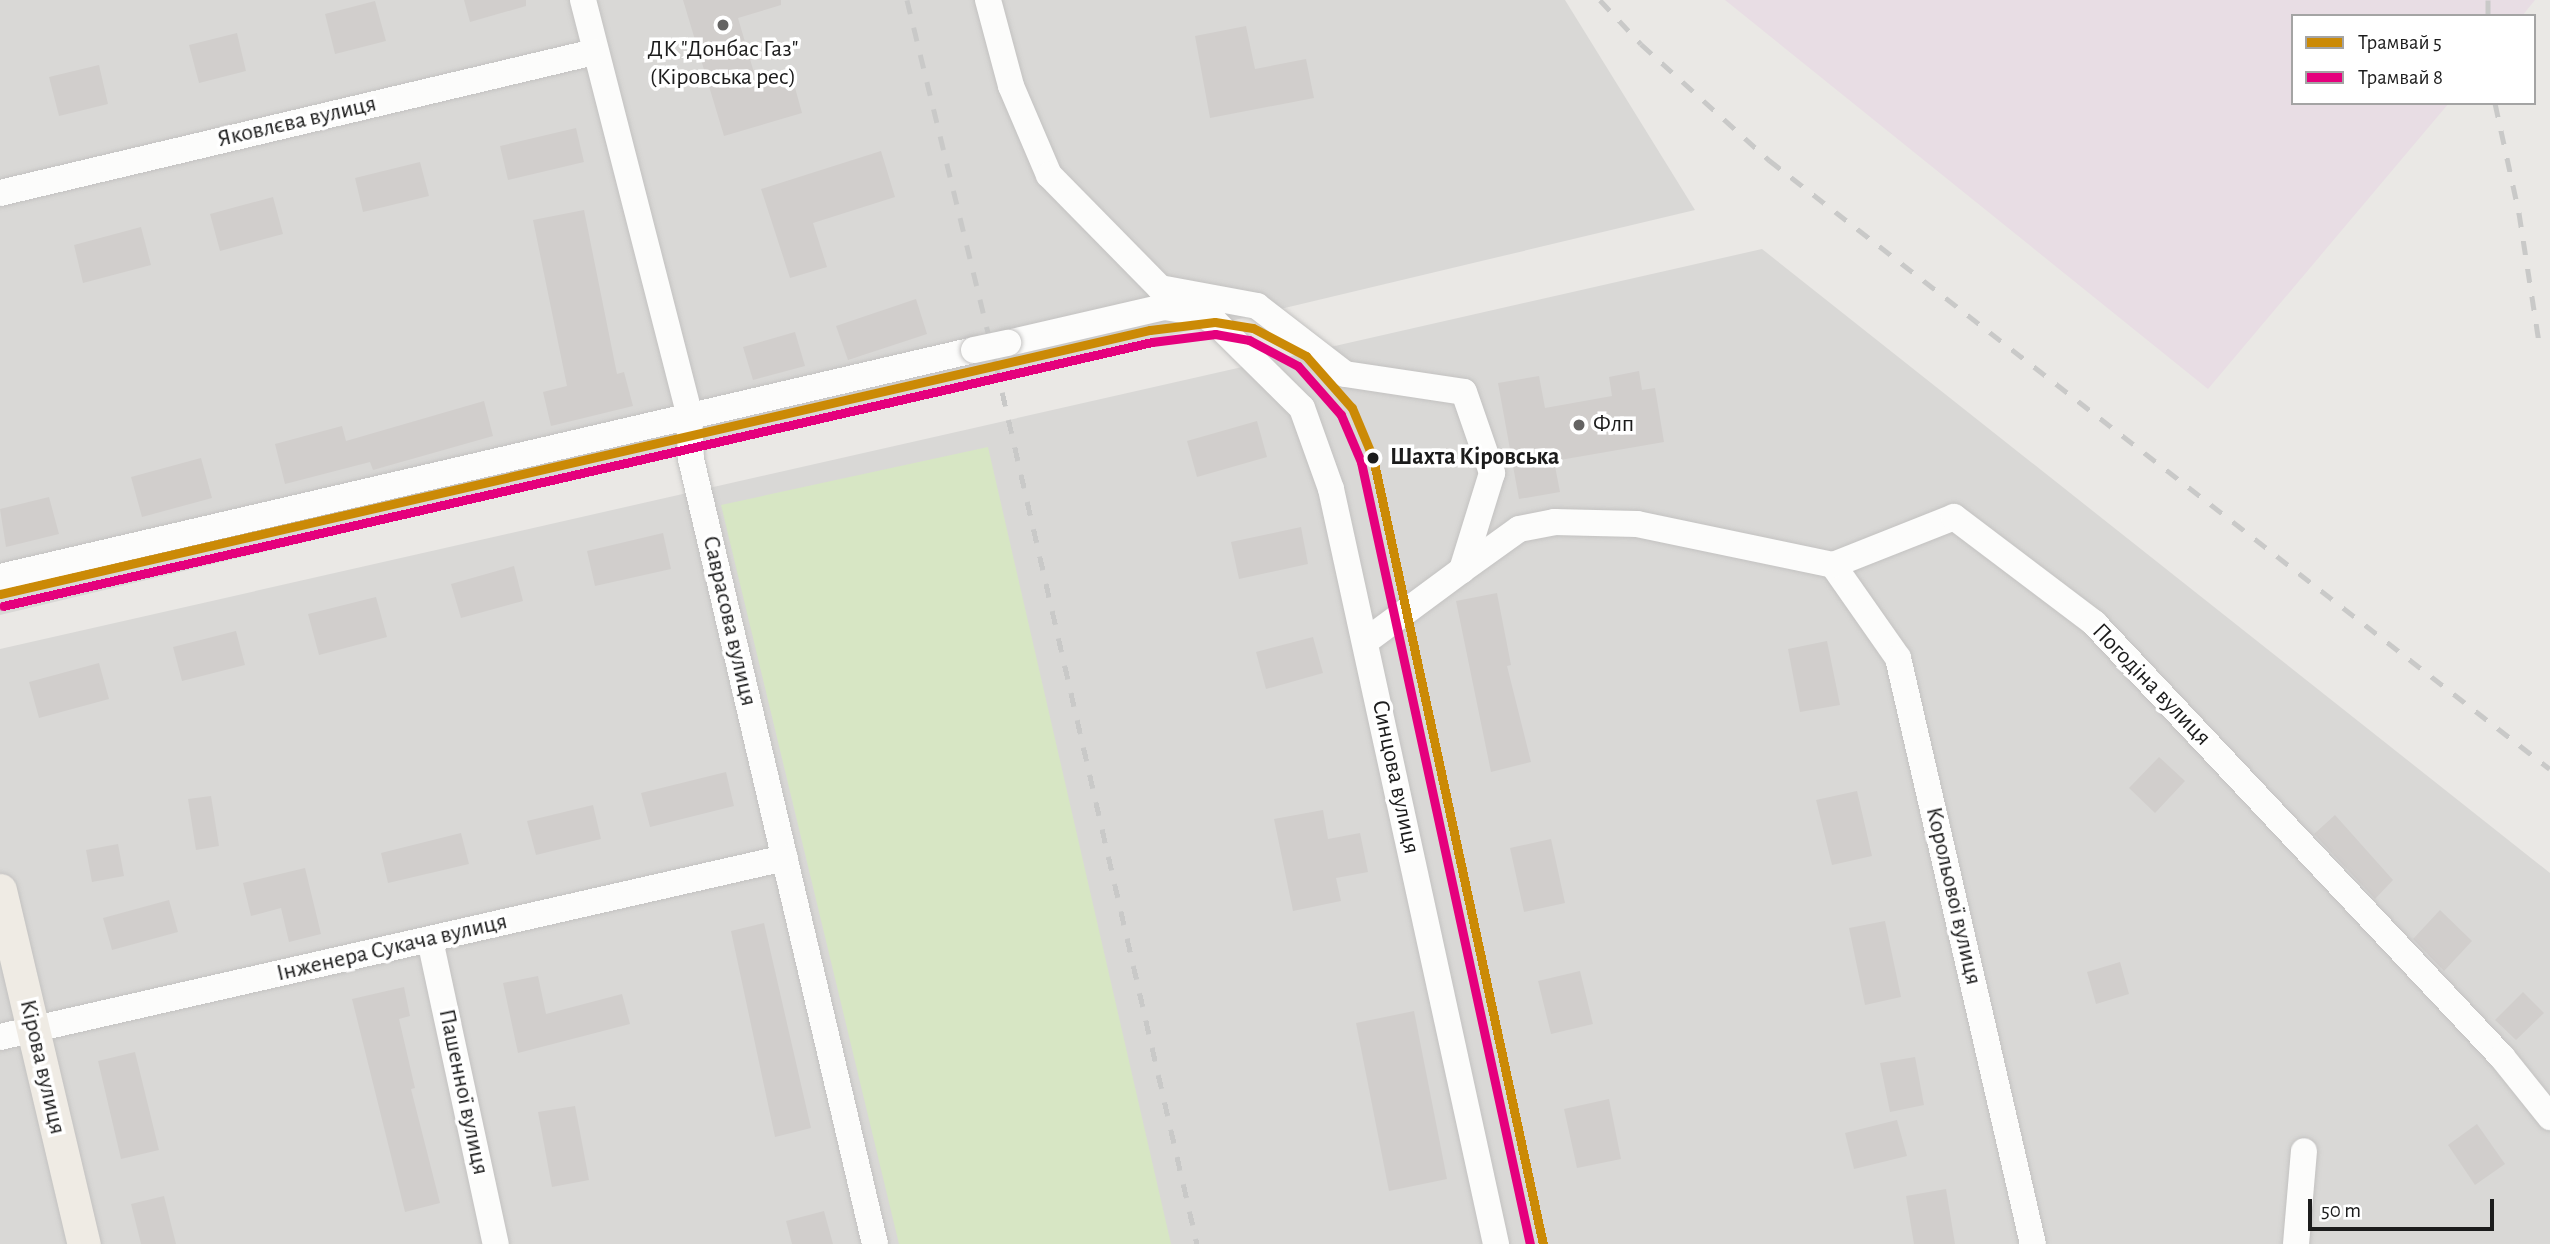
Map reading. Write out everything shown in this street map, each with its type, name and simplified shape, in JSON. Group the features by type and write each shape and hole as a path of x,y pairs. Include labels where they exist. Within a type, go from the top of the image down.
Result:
{"main road":[{"name":"Кірова вулиця","path":"0,890 84,1244"}],"street":[{"name":"Саврасова вулиця","path":"583,0 594,52 690,414 691,459 875,1244"},
{"path":"988,0 1011,86 1049,176 1160,288 1257,306 1345,374 1464,392 1492,473 1462,570"},
{"name":"Яковлєва вулиця","path":"0,192 594,52"},
{"name":"Синцова вулиця","path":"0,577 690,414 1164,307 1200,313 1233,340 1302,408 1331,489 1496,1244"},
{"name":"Погодіна вулиця","path":"1833,565 1954,517 2094,623 2502,1057 2550,1117"},
{"path":"1366,641 1519,529 1554,522 1637,524 1833,565"},
{"name":"Корольової вулиця","path":"1833,565 1898,658 2034,1244"},
{"name":"Інженера Сукача вулиця","path":"0,1037 785,858"},
{"name":"Пашенної вулиця","path":"430,940 496,1244"},
{"path":"2295,1244 2304,1151"}],"shaded area":[{"path":"0,0 1565,0 1695,210 0,615"},
{"path":"1725,0 2535,0 2524,14 2291,14 2291,105 2447,105 2208,389"},
{"path":"1762,249 2550,873 2550,1244 0,1244 0,649"}],"green space":[{"path":"988,447 1171,1244 899,1244 721,505"}],"building":[{"path":"464,0 526,0 526,6 470,22"},
{"path":"683,0 781,0 781,5 738,18 757,83 791,73 802,113 724,136"},
{"path":"375,1 386,41 335,54 325,14"},
{"path":"1246,26 1255,69 1306,59 1314,98 1210,118 1195,36"},
{"path":"237,33 246,71 199,83 189,45"},
{"path":"99,65 108,104 59,116 49,77"},
{"path":"576,128 584,162 508,180 500,146"},
{"path":"881,151 895,197 813,223 827,267 790,278 761,189"},
{"path":"420,162 429,196 363,212 355,178"},
{"path":"273,197 283,234 220,251 210,214"},
{"path":"584,210 617,374 624,372 633,406 551,426 543,392 567,386 533,220"},
{"path":"141,227 151,265 83,283 74,245"},
{"path":"916,299 927,334 848,360 836,326"},
{"path":"795,332 805,366 753,380 743,347"},
{"path":"1639,371 1642,390 1655,388 1664,442 1554,461 1560,492 1519,499 1498,383 1539,376 1545,408 1612,396 1609,377"},
{"path":"484,401 493,436 373,470 370,462 285,484 275,444 342,426 346,441"},
{"path":"1257,421 1267,457 1197,477 1187,441"},
{"path":"201,458 212,498 142,517 131,477"},
{"path":"49,497 59,534 6,547 0,509"},
{"path":"1301,527 1308,564 1239,579 1231,542"},
{"path":"663,533 671,569 595,586 587,551"},
{"path":"514,566 523,601 461,618 451,584"},
{"path":"1497,593 1511,665 1507,666 1531,762 1491,772 1456,601"},
{"path":"376,597 387,637 319,655 308,614"},
{"path":"236,631 245,665 182,681 173,647"},
{"path":"1313,637 1323,673 1266,689 1256,652"},
{"path":"1827,641 1840,705 1800,712 1788,649"},
{"path":"99,663 109,699 39,718 29,682"},
{"path":"2159,757 2185,781 2155,813 2129,788"},
{"path":"726,772 734,806 650,827 641,793"},
{"path":"1857,791 1872,856 1832,865 1816,800"},
{"path":"211,796 219,846 196,850 188,799"},
{"path":"593,805 601,839 536,855 527,821"},
{"path":"1323,810 1328,839 1360,833 1368,872 1336,878 1341,901 1293,911 1274,819"},
{"path":"2335,815 2393,880 2375,899 2314,834"},
{"path":"461,833 469,864 388,883 381,853"},
{"path":"1551,839 1565,903 1524,912 1510,848"},
{"path":"118,844 124,876 92,882 86,850"},
{"path":"305,868 321,934 289,942 281,908 251,916 243,883"},
{"path":"169,900 178,932 112,950 103,918"},
{"path":"2440,910 2472,941 2444,971 2413,939"},
{"path":"1885,921 1901,997 1865,1005 1849,928"},
{"path":"764,923 811,1128 775,1137 731,931"},
{"path":"2120,962 2129,994 2096,1004 2087,972"},
{"path":"1580,971 1593,1024 1551,1034 1538,981"},
{"path":"538,976 546,1014 622,994 630,1024 518,1053 503,983"},
{"path":"404,987 410,1016 399,1019 415,1088 411,1089 440,1203 405,1212 352,999"},
{"path":"2523,992 2544,1013 2516,1040 2495,1020"},
{"path":"1414,1011 1447,1179 1389,1191 1356,1023"},
{"path":"135,1052 159,1150 121,1159 98,1061"},
{"path":"1915,1057 1924,1105 1890,1112 1880,1063"},
{"path":"1609,1099 1621,1159 1577,1168 1564,1109"},
{"path":"575,1106 589,1180 552,1187 538,1112"},
{"path":"1897,1120 1907,1156 1854,1169 1845,1133"},
{"path":"2477,1124 2505,1164 2475,1185 2448,1145"},
{"path":"1946,1189 1955,1244 1914,1244 1906,1196"},
{"path":"164,1196 176,1244 141,1244 131,1204"},
{"path":"824,1211 833,1244 792,1244 786,1221"}],"railway":[{"path":"907,0 996,365 1197,1244"},
{"path":"1600,0 1641,44 1769,160 2550,769"},
{"path":"2488,0 2488,14"},
{"path":"2495,105 2519,213 2540,349"}],"tram line":[{"name":"5","path":"0,594 1150,330 1215,322 1253,328 1306,356 1352,408 1373,458 1543,1244"},
{"name":"8","path":"3,606 1152,342 1215,334 1249,340 1298,366 1341,415 1361,462 1530,1244"}],"place":[{"name":"ДК \"Донбас Газ\" (Кіровська рес)","path":"723,25"},
{"name":"Флп","path":"1579,425"},
{"name":"Шахта Кіровська","path":"1373,458"}]}
